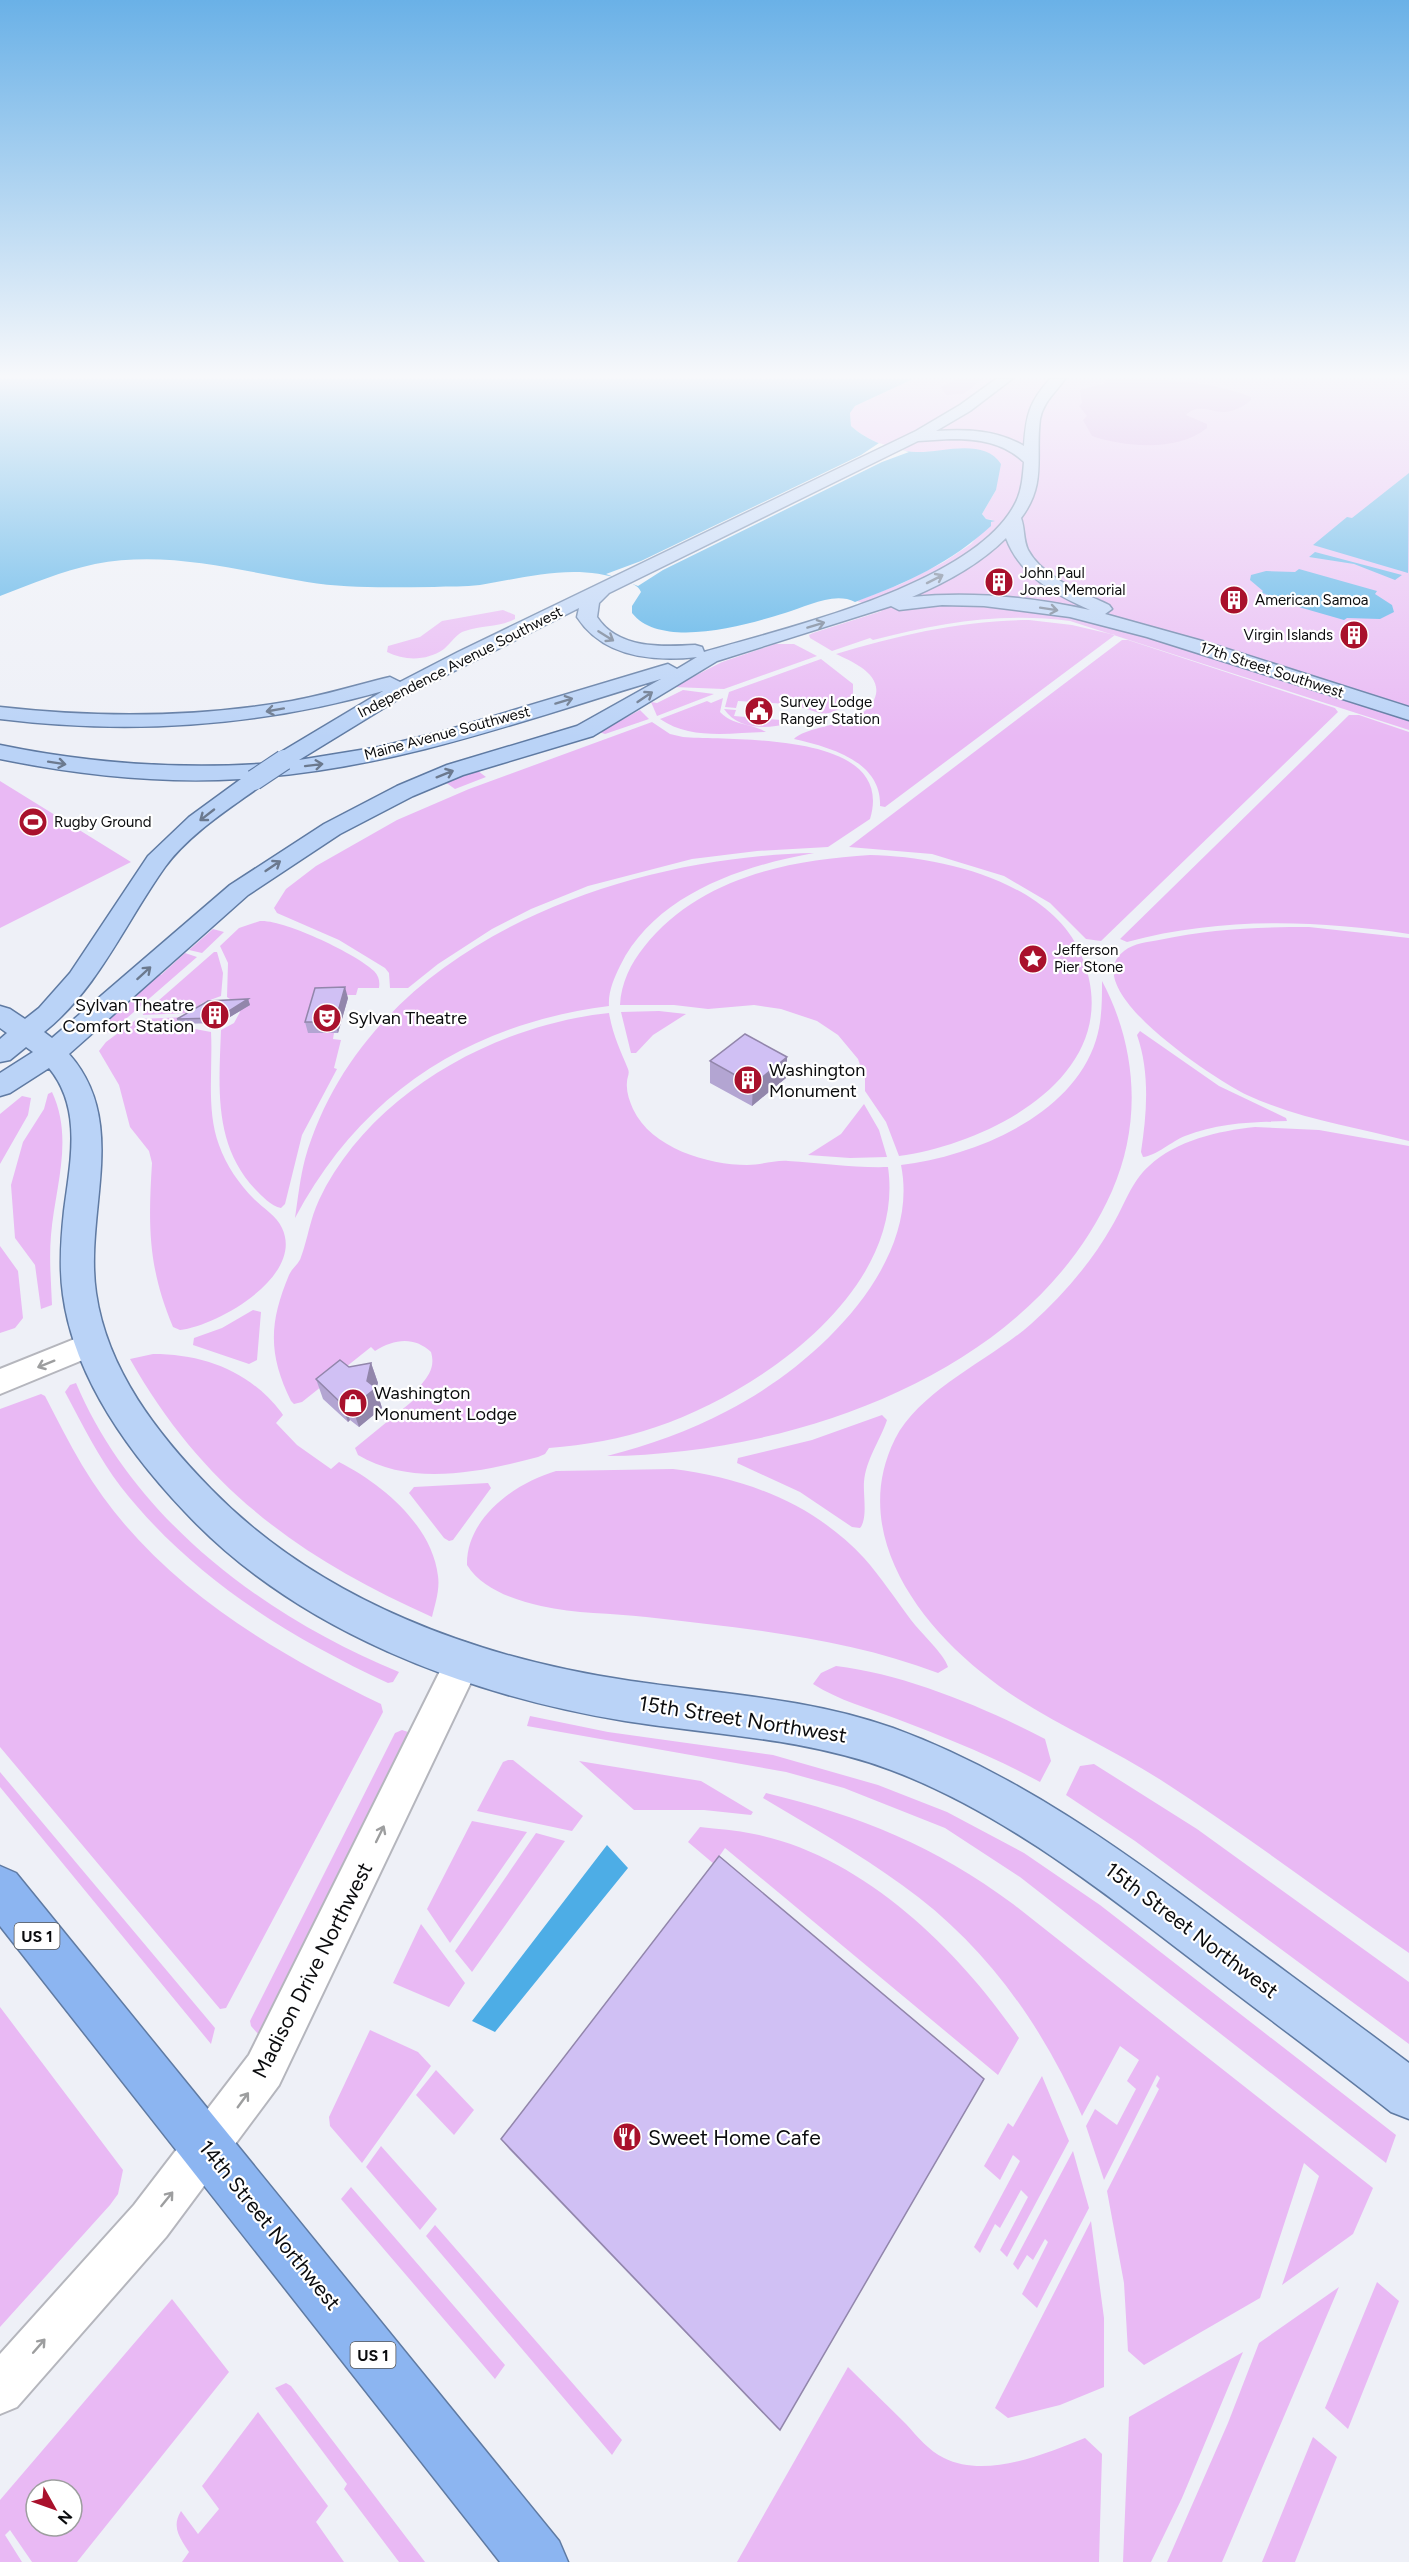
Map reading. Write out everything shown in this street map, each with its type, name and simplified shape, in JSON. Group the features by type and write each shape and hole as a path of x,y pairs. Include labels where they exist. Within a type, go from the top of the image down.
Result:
{"highway":[{"name":"14th Street Northwest","path":"0,1889 538,2562"}],"main road":[{"name":"Independence Avenue Southwest","path":"0,1053 49,1014 80,979 157,861 197,822 254,780 380,702 465,656 790,499"},
{"path":"0,1086 52,1053 239,890 309,842 429,780 480,761 585,731 626,709 710,657 862,611 955,569 984,549 1014,520 1026,499"},
{"name":"17th Street Southwest","path":"1014,520 1013,534 1017,546 1037,571 1067,591 1135,626"},
{"path":"991,602 1029,594 1040,583 1037,571"},
{"path":"601,591 588,607 589,621 604,636 630,647 681,652 768,640"},
{"name":"17th Street Southwest","path":"862,611 920,602 991,602 1069,612 1135,626 1409,714"},
{"path":"0,713 64,720 118,722 233,716 353,694 404,679 465,656"},
{"name":"Maine Avenue Southwest","path":"0,752 88,768 171,774 231,773 326,763 433,741 710,657"},
{"name":"15th Street Northwest","path":"0,1015 52,1053 73,1079 84,1108 86,1167 77,1247 83,1316 92,1344 111,1383 151,1446 175,1477 226,1528 256,1552 324,1598 364,1620 511,1675 589,1694 760,1718 857,1738 937,1768 1029,1816 1106,1865 1409,2094"}],"street":[{"path":"0,1382 92,1344"},
{"name":"Madison Drive Northwest","path":"0,2390 150,2221 252,2088 275,2050 464,1659"}],"shaded area":[{"path":"991,499 1409,499 1409,730 1070,621 1020,618 946,624 873,640 870,638 832,651 810,638 809,635 813,633 882,611 857,601 901,584 944,562 971,544 993,520 986,519 982,514"},
{"path":"503,610 515,615 515,619 503,624 462,632 444,649 430,656 408,658 387,652 388,646 420,637 442,621"},
{"path":"1029,620 1072,625 1115,635 885,807 880,806 878,791 872,778 863,767 837,752 794,739 813,730 851,719 871,705 876,694 874,680 863,669 836,654 931,630 980,623"},
{"path":"1122,640 1128,640 1335,708 1338,712 1101,941 1086,939 1050,903 1004,876 932,854 849,847"},
{"path":"775,644 794,644 817,656 724,689 673,687 722,662"},
{"path":"821,659 853,684 853,696 836,711 822,713 784,704 738,701 736,708 725,707 729,692"},
{"path":"683,690 714,694 657,716 651,702 657,703"},
{"path":"723,698 720,712 725,717 766,732 697,733 672,726 660,719 707,701 711,703"},
{"path":"724,709 736,710 734,716 781,720 783,714 809,717 776,726 752,726 732,718"},
{"path":"640,710 649,719 605,734 599,732"},
{"path":"1349,715 1359,715 1409,732 1409,934 1338,926 1268,923 1197,928 1127,942 1120,939"},
{"path":"652,722 670,734 683,737 771,741 805,746 836,755 859,769 872,790 870,819 828,847 757,851 692,859 588,886 531,909 492,929 438,964 408,988 390,988 389,973 385,968 339,940 277,913 274,908 286,889 316,866 397,820 469,789"},
{"path":"478,771 486,777 455,789 445,782"},
{"name":"Rugby Ground","path":"0,781 131,862 0,928"},
{"path":"814,853 758,866 730,876 678,902 655,920 635,941 620,966 610,990 609,1006 558,1015 511,1029 466,1048 425,1072 387,1100 353,1134 322,1173 295,1218 305,1159 336,1085 382,1023 440,971 507,928 581,896 659,873 737,859"},
{"path":"870,855 928,861 959,867 1018,890 1044,907 1065,927 1080,952 1091,994 1087,1032 1071,1065 1045,1093 1012,1117 975,1135 936,1148 899,1156 886,1122 865,1091 865,1079 858,1059 838,1035 817,1021 781,1009 754,1005 708,1009 674,1005 620,1005 625,981 639,953 666,923 691,904 746,877 777,868"},
{"path":"260,921 302,931 337,947 374,971 379,984 379,988 358,988 356,995 329,995 308,1033 334,1033 333,1039 341,1040 334,1068 337,1069 302,1135 285,1204 281,1208 264,1198 241,1172 225,1134 220,1093 221,1030 234,1023 240,1012 236,1003 227,997 228,963 220,946 239,928"},
{"path":"1309,927 1409,938 1409,1141 1327,1122 1247,1095 1209,1072 1156,1032 1133,1010 1118,988 1114,968 1124,951 1137,945 1215,931"},
{"path":"213,929 224,932 202,953 189,950"},
{"path":"214,952 217,952 223,973 221,996 202,1003 190,1013 142,1015"},
{"path":"185,953 197,957 112,1031 104,1033 94,1031 135,998 132,996 157,974 161,975"},
{"path":"1102,981 1123,1032 1131,1085 1128,1139 1122,1165 1112,1191 1075,1255 1025,1309 966,1355 899,1391 828,1420 753,1439 679,1452 607,1456 668,1437 727,1411 759,1393 824,1342 853,1311 877,1277 894,1241 903,1203 901,1165 929,1160 988,1142 1043,1111 1066,1091 1084,1067 1096,1040 1101,1019"},
{"path":"659,1011 686,1014 653,1035 636,1053 631,1053 621,1012"},
{"path":"609,1013 615,1036 629,1071 627,1089 633,1109 641,1123 667,1144 699,1158 732,1164 752,1165 783,1161 888,1167 887,1212 874,1255 850,1295 817,1330 779,1362 738,1389 696,1411 656,1427 603,1441 549,1448 545,1454 516,1463 446,1474 400,1471 379,1465 358,1455 355,1448 426,1390 421,1385 431,1370 432,1357 431,1352 411,1341 389,1344 375,1351 371,1347 302,1402 294,1404 291,1401 278,1368 275,1353 275,1324 282,1292 290,1273 300,1259 319,1200 341,1162 370,1127 403,1097 440,1071 481,1049 523,1032 566,1020"},
{"path":"188,1017 195,1029 211,1032 213,1118 222,1152 243,1187 280,1224 286,1246 281,1264 270,1280 254,1296 215,1319 180,1330 173,1327 154,1266 150,1227 152,1163 149,1151 130,1127 119,1085 99,1051 106,1042 137,1019"},
{"path":"1140,1031 1219,1086 1286,1118 1287,1121 1210,1128 1185,1136 1143,1157 1141,1152 1145,1122 1146,1078 1137,1035"},
{"path":"52,1092 62,1127 62,1145 50,1244 52,1305 41,1309 35,1265 15,1238 11,1185 23,1142 44,1109 48,1094"},
{"path":"22,1096 31,1098 28,1115 0,1164 0,1114"},
{"path":"864,1104 879,1130 887,1157 850,1158 808,1155 841,1134"},
{"path":"1255,1127 1319,1130 1409,1146 1409,1953 1198,1804 1144,1770 1025,1703 981,1672 932,1624 912,1597 896,1568 885,1537 880,1505 883,1472 895,1439 921,1405 938,1390 1014,1338 1054,1302 1095,1253 1133,1187 1149,1166 1185,1143 1213,1134"},
{"path":"0,1246 18,1271 23,1318 15,1328 0,1333"},
{"path":"253,1310 261,1312 257,1360 249,1364 193,1345 194,1338 222,1328"},
{"path":"153,1354 190,1357 240,1376 255,1386 281,1412 283,1415 276,1423 297,1445 331,1469 339,1462 388,1494 415,1523 434,1557 438,1586 432,1617 339,1570 297,1543 258,1514 222,1482 158,1405 130,1359"},
{"path":"76,1383 101,1432 132,1478 168,1520 209,1558 253,1593 300,1623 399,1672 393,1682 388,1683 350,1664 277,1624 210,1576 178,1549 121,1487 98,1453 65,1392 70,1385"},
{"path":"41,1394 45,1396 82,1465 109,1505 141,1542 176,1576 254,1634 338,1683 381,1704 383,1712 226,2008 220,2009 0,1747 0,1409"},
{"path":"882,1415 887,1420 865,1474 865,1513 860,1528 852,1527 800,1492 737,1463 738,1458 812,1440"},
{"path":"673,1469 700,1473 752,1487 776,1496 823,1522 864,1558 911,1620 942,1656 948,1667 938,1673 867,1651 757,1630 646,1617 567,1611 541,1606 510,1597 490,1587 481,1581 467,1565 469,1548 484,1518 510,1494 540,1477 556,1471"},
{"path":"488,1483 491,1488 453,1540 449,1541 444,1538 409,1493 414,1487"},
{"path":"836,1666 889,1676 916,1684 996,1715 1045,1739 1051,1761 1040,1782 970,1748 844,1700 813,1684 821,1673"},
{"path":"530,1716 608,1732 773,1755 878,1785 947,1812 1024,1853 1100,1905 1396,2135 1386,2163 1020,1877 945,1828 844,1788 786,1772 527,1726"},
{"path":"402,1730 411,1733 259,2035 251,2026 250,2021 395,1733"},
{"path":"513,1760 583,1816 572,1831 477,1811 503,1762"},
{"path":"579,1761 701,1781 753,1812 751,1815 704,1810 634,1810"},
{"path":"1094,1764 1197,1829 1409,1982 1409,2044 1135,1841 1066,1795 1080,1766"},
{"path":"0,1772 215,2028 211,2044 0,1787"},
{"path":"766,1793 834,1812 896,1835 955,1865 1013,1904 1373,2188 1353,2234 1282,2285 1319,2176 1304,2163 1260,2298 1144,2365 1128,2351 1124,2283 1107,2191 1159,2089 1156,2086 1160,2078 1157,2075 1104,2180 1086,2126 1095,2109 1117,2125 1136,2089 1127,2081 1139,2060 1120,2046 1082,2116 1049,2050 1030,2019 985,1960 959,1933 932,1908 885,1873 763,1798"},
{"path":"472,1821 527,1832 450,1943 427,1909"},
{"path":"700,1827 747,1833 794,1845 833,1862 904,1911 937,1940 967,1972 1019,2038 998,2075 725,1848 714,1864 688,1842"},
{"path":"536,1833 565,1841 472,1972 455,1951"},
{"path":"421,1924 465,1983 449,2007 393,1983"},
{"path":"0,2007 123,2170 118,2194 110,2205 0,2327"},
{"path":"370,2030 418,2052 431,2066 362,2163 330,2126 329,2117"},
{"path":"436,2070 474,2110 454,2135 416,2095"},
{"path":"1042,2076 1069,2141 1007,2257 1000,2250 1028,2197 1021,2190 1000,2228 995,2224 980,2253 974,2247 1020,2161 1013,2155 1000,2180 984,2166 1008,2123 1013,2127"},
{"path":"381,2146 437,2209 420,2230 366,2167"},
{"path":"1073,2151 1089,2208 1037,2308 1022,2294 1048,2242 1045,2239 1033,2260 1027,2255 1018,2270 1013,2264"},
{"path":"351,2187 505,2365 495,2379 341,2199"},
{"path":"1091,2221 1104,2318 1104,2387 1060,2405 1008,2418 995,2408"},
{"path":"435,2225 622,2440 612,2455 426,2236"},
{"path":"1377,2282 1399,2301 1348,2429 1325,2408"},
{"path":"1339,2287 1222,2562 1167,2562 1228,2423 1259,2343"},
{"path":"172,2299 229,2372 77,2562 32,2562 10,2530 5,2535 22,2562 0,2562 0,2500"},
{"path":"1243,2352 1182,2498 1151,2562 1123,2562 1129,2417"},
{"path":"848,2367 928,2447 944,2458 960,2464 978,2466 1015,2462 1085,2438 1102,2454 1099,2562 737,2562"},
{"path":"286,2383 291,2386 425,2562 399,2562 344,2489 347,2484 275,2388"},
{"path":"258,2412 328,2506 316,2522 344,2562 182,2562 189,2552 177,2527 181,2511 198,2534 219,2509 202,2486"},
{"path":"1313,2437 1337,2457 1295,2562 1262,2562"}],"water":[{"path":"0,499 991,499 982,514 986,519 995,521 991,522 991,526 976,539 944,561 911,579 855,602 847,599 829,599 749,623 705,631 663,630 645,624 632,613 632,606 641,592 634,584 587,572 534,575 469,586 370,587 307,582 228,567 175,560 122,560 71,570 0,596"},
{"path":"1377,499 1409,499 1408,573 1313,545 1347,517 1352,518"},
{"path":"1315,552 1402,575 1395,580 1354,564 1309,557"},
{"path":"1299,569 1377,591 1375,594 1392,605 1394,612 1380,619 1347,618 1344,620 1264,597 1266,594 1261,593 1263,591 1250,580 1251,575 1266,571 1295,572"},
{"path":"607,1845 628,1868 495,2032 472,2021"}],"pier":[{"path":"771,499 808,499 663,570 638,586 606,574 641,561"}],"building":[{"path":"345,987 335,1022 305,1022 315,988"},
{"path":"248,999 218,1018 177,1019 208,1001"},
{"path":"745,1034 787,1057 753,1085 710,1061"},
{"path":"340,1360 349,1367 371,1363 367,1381 376,1388 352,1407 343,1401 341,1403 316,1379"},
{"path":"719,1856 984,2079 780,2430 501,2139"}],"place":[{"name":"John Paul Jones Memorial","path":"999,582"},
{"name":"American Samoa","path":"1234,600"},
{"name":"Virgin Islands","path":"1354,635"},
{"name":"Survey Lodge Ranger Station","path":"759,711"},
{"name":"Rugby Ground","path":"33,822"},
{"name":"Jefferson Pier Stone","path":"1033,959"},
{"name":"Sylvan Theatre Comfort Station","path":"215,1015"},
{"name":"Sylvan Theatre","path":"327,1018"},
{"name":"Washington Monument","path":"748,1080"},
{"name":"Washington Monument Lodge","path":"353,1403"},
{"name":"Sweet Home Cafe","path":"627,2137"}]}
